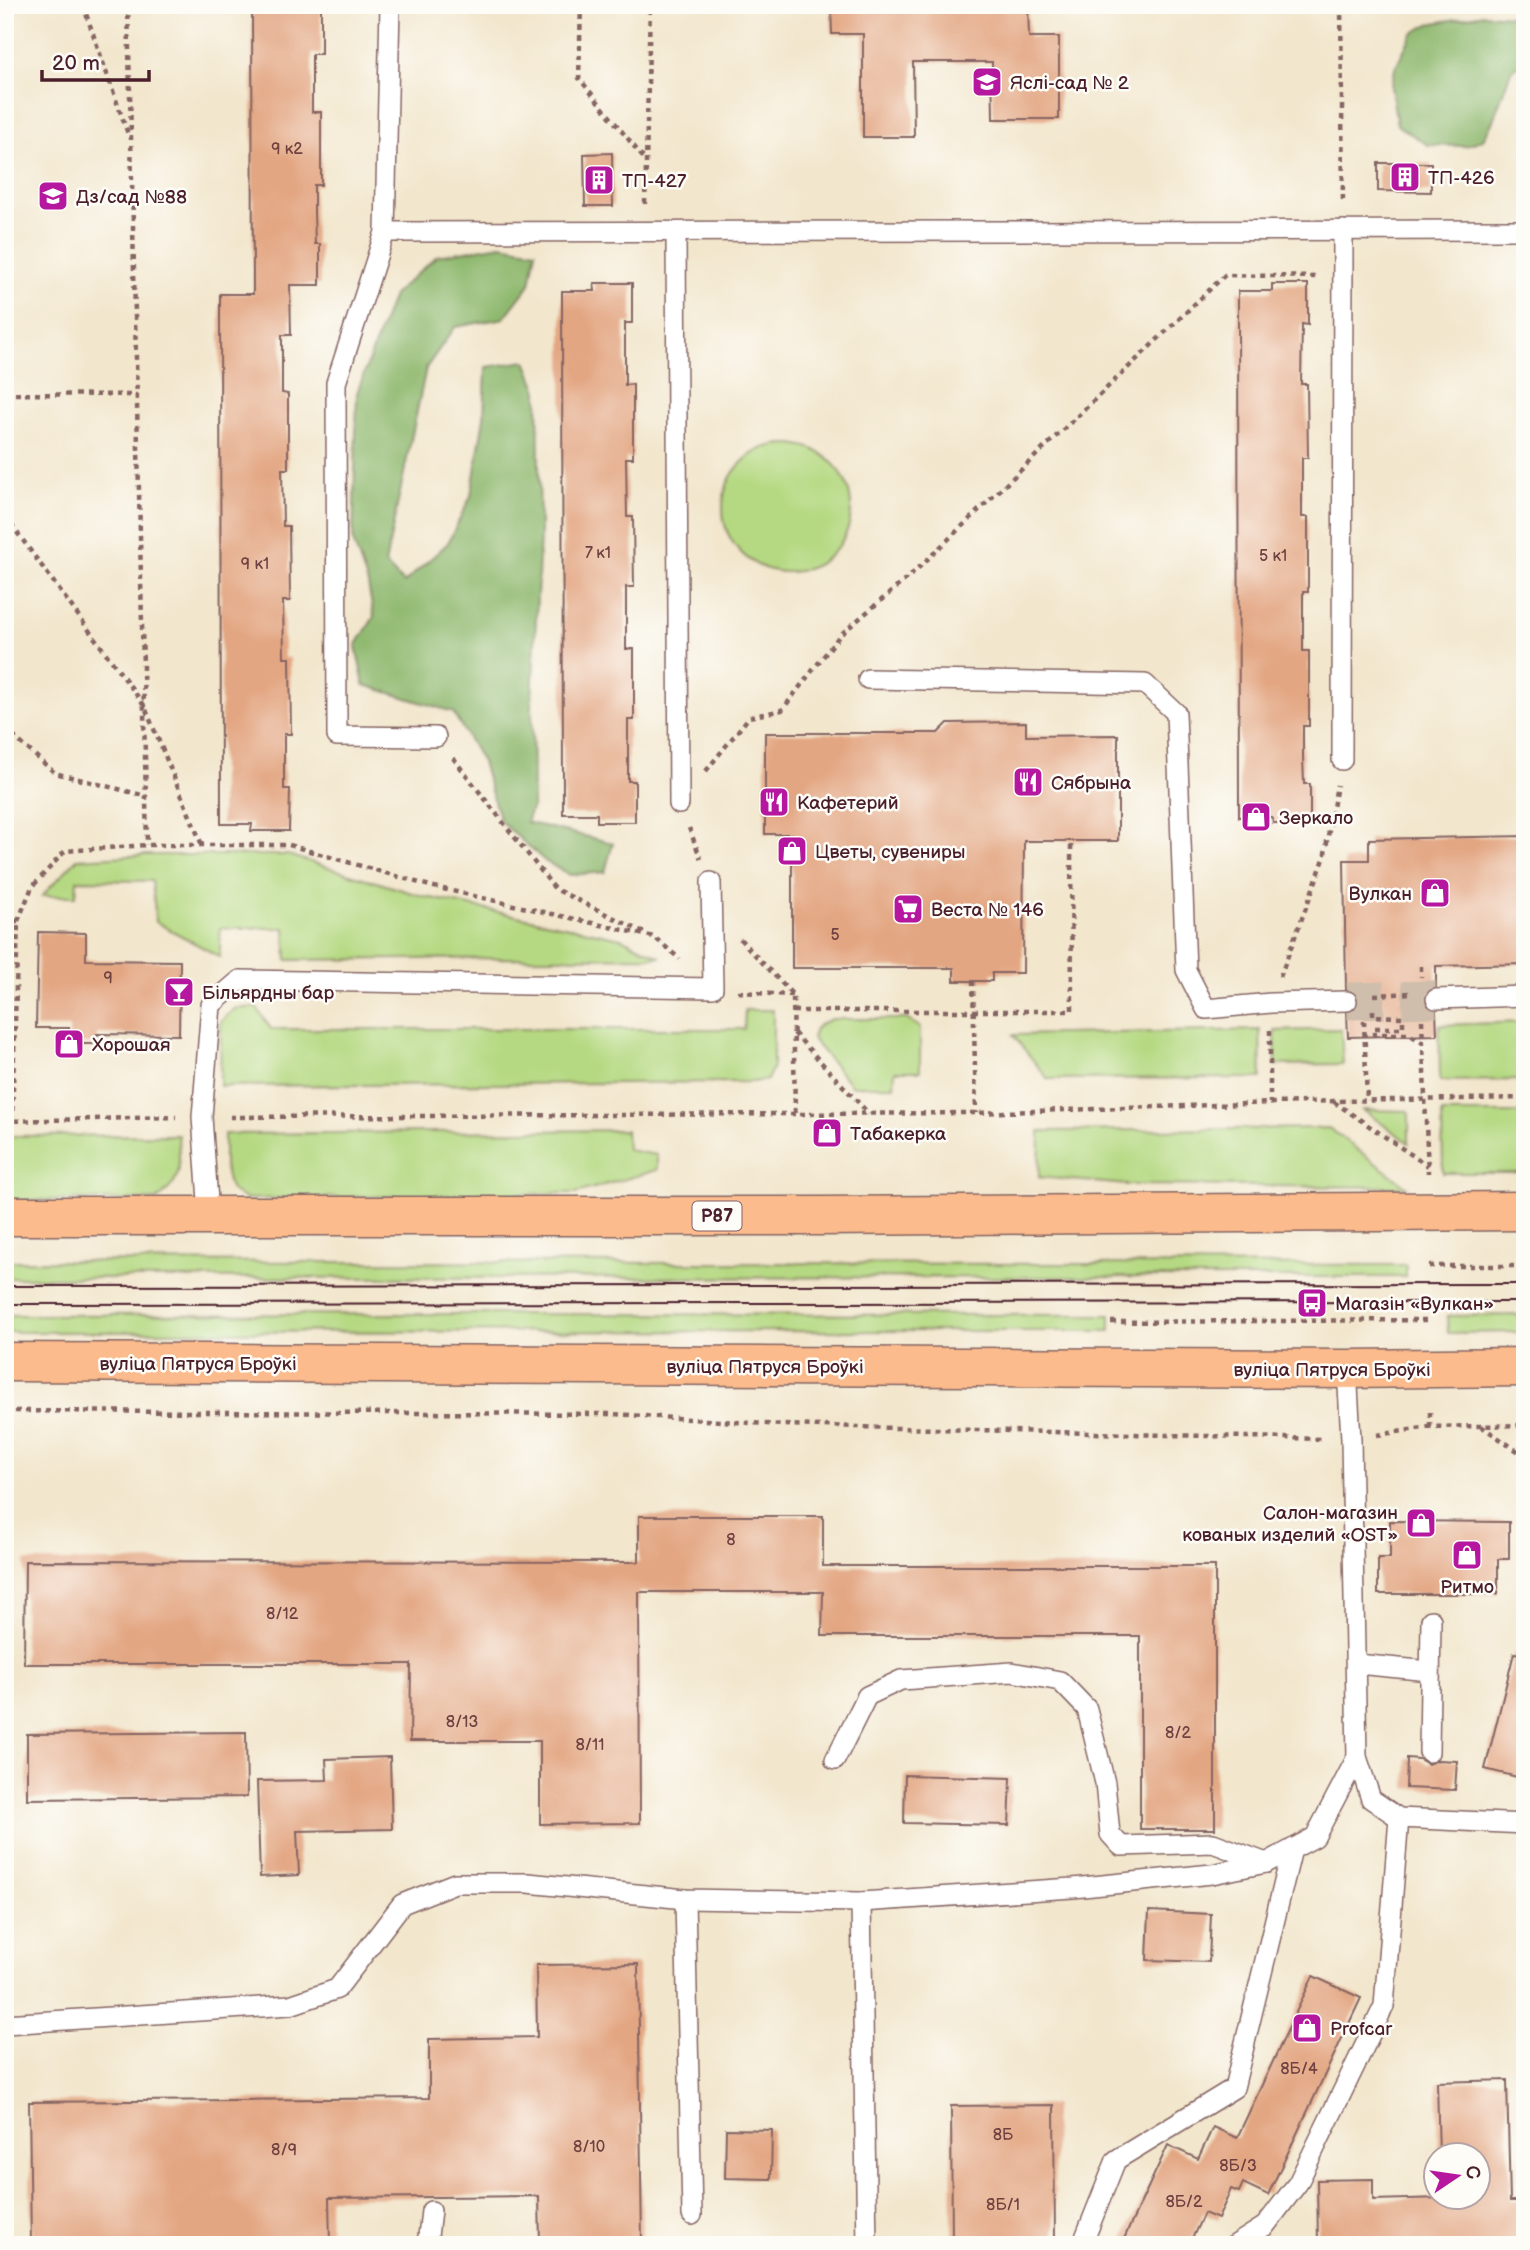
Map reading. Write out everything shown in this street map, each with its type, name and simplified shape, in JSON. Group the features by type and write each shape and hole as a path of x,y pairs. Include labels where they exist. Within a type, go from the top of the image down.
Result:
{"main road":[{"name":"Р87","path":"5,1216 834,1216 1525,1211"},
{"name":"вуліца Пятруся Броўкі","path":"5,1362 1347,1370 1525,1367"}],"lane":[{"path":"390,5 385,232 336,383 337,736 436,737"},
{"path":"1342,760 1343,230"},
{"path":"385,232 1525,230"},
{"path":"676,232 679,804"},
{"path":"868,679 1145,684 1175,713 1186,970 1206,1009 1355,998"},
{"path":"209,1215 202,1117 211,1005 240,979 713,988 711,882"},
{"path":"1429,996 1525,996"},
{"path":"1347,1370 1351,1439 1357,1757 1371,1799 1399,1818 1525,1824"},
{"path":"1429,1752 1432,1620"},
{"path":"1356,1664 1430,1671"},
{"path":"835,1760 867,1696 901,1680 1012,1672 1060,1681 1087,1709 1105,1783 1110,1834 1121,1846 1213,1843 1266,1863"},
{"path":"5,2024 290,2005 337,1989 402,1904 455,1883 527,1884 685,1899 861,1902 1086,1887 1212,1874 1266,1863 1315,1837 1357,1757"},
{"path":"1235,2245 1265,2226 1298,2183 1384,2006 1399,1818"},
{"path":"1082,2245 1116,2161 1234,2088 1292,1849"},
{"path":"685,1899 691,2215"},
{"path":"861,1902 867,2245"},
{"path":"427,2245 431,2211"}],"path":[{"path":"83,5 131,143"},
{"path":"128,5 147,845"},
{"path":"581,5 579,78 646,160"},
{"path":"644,232 650,5"},
{"path":"1341,5 1343,230"},
{"path":"795,1113 793,995 732,930 679,804 749,717 782,710 840,635 911,575 1225,275 1343,277"},
{"path":"5,394 137,395"},
{"path":"5,516 144,705 202,845"},
{"path":"5,729 55,774 146,796"},
{"path":"436,737 555,888 654,937 713,988"},
{"path":"1270,1103 1271,1003 1324,859 1342,760"},
{"path":"793,1011 1072,1011 1071,842"},
{"path":"654,937 430,886 289,845 147,845 65,851 32,887 18,921 8,1121 202,1117 976,1113 1334,1101 1525,1098"},
{"path":"5,922 18,921"},
{"path":"973,981 976,1113"},
{"path":"745,994 793,995"},
{"path":"1373,995 1373,1016 1404,1017 1403,1028 1374,1028 1374,1034 1409,1034 1423,1043"},
{"path":"1355,998 1373,995 1429,996"},
{"path":"793,1033 869,1114"},
{"path":"1422,1035 1428,1173"},
{"path":"1364,1037 1367,1101"},
{"path":"1334,1101 1428,1166"},
{"path":"1429,1266 1525,1266"},
{"path":"1111,1322 1429,1320"},
{"path":"1430,1409 1430,1427"},
{"path":"5,1411 613,1414 782,1425 1351,1439 1430,1427 1525,1424"},
{"path":"1481,1426 1525,1456"}],"green space":[{"path":"1484,14 1525,17 1525,61 1511,71 1492,123 1483,139 1466,146 1428,145 1397,125 1391,87 1395,68 1412,34 1429,24"},
{"path":"501,245 536,251 530,284 504,318 455,327 426,368 385,564 404,583 448,543 471,496 484,418 486,367 526,361 538,391 540,536 532,700 533,804 526,822 613,843 605,872 570,875 546,862 500,821 482,762 453,712 364,685 356,646 374,617 368,584 353,541 357,393 393,295 437,256"},
{"path":"787,444 811,449 832,463 846,484 851,508 846,532 832,553 811,567 787,572 763,567 742,553 728,532 723,508 728,484 742,463 763,449"},
{"path":"146,855 288,855 422,896 621,938 661,957 287,960 285,928 220,928 220,957 156,922 152,881 77,880 76,896 42,896 77,859"},
{"path":"256,1007 271,1029 744,1029 745,1010 773,1010 773,1067 767,1080 753,1082 220,1086 221,1021 234,1009"},
{"path":"832,1019 906,1019 920,1027 920,1071 895,1071 894,1086 852,1086 812,1039 819,1026"},
{"path":"1525,1022 1525,1080 1440,1081 1439,1025"},
{"path":"1341,1029 1343,1064 1276,1065 1275,1031"},
{"path":"1260,1030 1261,1078 1048,1079 1013,1035"},
{"path":"1363,1110 1409,1111 1409,1143"},
{"path":"1442,1113 1525,1113 1525,1173 1443,1173"},
{"path":"1329,1128 1407,1187 1127,1185 1039,1177 1040,1131"},
{"path":"626,1130 627,1150 657,1155 657,1170 576,1193 245,1199 230,1189 224,1165 224,1134"},
{"path":"178,1135 179,1164 176,1178 157,1200 5,1200 5,1136"},
{"path":"5,1261 1406,1265 1406,1277 5,1278"},
{"path":"5,1315 1110,1315 1110,1331 5,1332"},
{"path":"1525,1315 1525,1332 1448,1333 1447,1316"}],"building":[{"path":"252,5 321,5 321,54 312,54 312,112 321,112 321,185 314,185 315,244 320,244 320,285 290,285 291,335 282,335 282,393 288,394 288,469 282,469 283,526 289,526 290,601 283,601 284,658 290,658 291,734 284,734 284,789 290,789 289,831 251,831 252,824 221,824 220,294 253,294"},
{"path":"831,5 973,9 973,5 1028,5 1029,37 1059,37 1059,119 993,119 992,62 913,62 914,137 863,137 863,34 832,34"},
{"name":"ТП-427","path":"612,153 613,206 585,206 584,154"},
{"name":"ТП-426","path":"1378,163 1431,163 1431,192 1378,191"},
{"path":"594,283 632,283 632,323 625,323 625,385 633,384 633,458 626,458 627,517 633,517 634,587 626,587 626,649 634,649 634,720 628,720 628,781 635,781 635,822 597,822 597,814 563,814 562,291 595,291"},
{"path":"1272,284 1308,284 1308,325 1302,324 1301,384 1307,384 1308,458 1302,458 1302,517 1308,517 1308,592 1303,592 1303,651 1309,651 1309,726 1303,726 1303,756 1304,784 1310,784 1310,823 1273,823 1272,817 1239,817 1238,291 1272,291"},
{"name":"Веста № 146","path":"1026,722 1026,736 1118,735 1118,841 1024,841 1023,973 992,973 992,981 954,981 954,968 792,968 792,834 765,834 765,733 938,733 948,723"},
{"name":"Вулкан","path":"1525,836 1525,964 1436,966 1436,987 1429,989 1424,999 1426,1006 1436,1011 1437,1035 1348,1037 1347,1013 1354,1011 1359,1001 1357,994 1346,989 1344,860 1369,860 1369,839"},
{"path":"38,932 86,933 86,960 180,961 179,1035 97,1034 97,1044 69,1044 69,1028 36,1028"},
{"path":"639,1516 823,1516 823,1566 1215,1566 1215,1829 1140,1829 1140,1636 822,1636 823,1592 639,1592 640,1823 540,1824 540,1741 410,1741 411,1664 24,1664 25,1561 639,1562"},
{"path":"1390,1521 1509,1522 1509,1559 1498,1559 1498,1594 1378,1594 1378,1558 1390,1558"},
{"path":"1514,1653 1525,1654 1525,1779 1485,1769"},
{"path":"246,1732 247,1797 27,1799 27,1734"},
{"path":"390,1757 392,1829 297,1831 299,1875 260,1877 257,1781 327,1780 326,1759"},
{"path":"1407,1758 1419,1759 1428,1764 1438,1760 1457,1761 1455,1790 1406,1788"},
{"path":"905,1775 1011,1778 1009,1825 904,1823"},
{"path":"1149,1911 1211,1914 1209,1962 1147,1960"},
{"path":"638,1964 642,2245 540,2245 539,2196 329,2198 330,2245 31,2245 29,2102 429,2098 429,2039 537,2037 536,1965"},
{"path":"1313,1976 1361,1998 1268,2195 1243,2183 1239,2192 1231,2189 1218,2219 1204,2213 1189,2245 1121,2245 1168,2145 1198,2159 1213,2127 1237,2138"},
{"path":"1507,2080 1510,2201 1525,2201 1525,2245 1318,2245 1317,2180 1373,2179 1373,2200 1422,2199 1422,2212 1492,2212 1492,2142 1439,2142 1437,2082"},
{"path":"1054,2105 1055,2245 952,2245 951,2106"},
{"path":"726,2129 772,2130 771,2179 725,2178"}],"tunnel":[{"path":"1347,1001 1436,999"}],"tram line":[{"path":"5,1286 1525,1284"},
{"path":"5,1304 1525,1302"}],"place":[{"name":"Яслі-сад № 2","path":"987,82"},
{"name":"ТП-426","path":"1405,177"},
{"name":"ТП-427","path":"599,180"},
{"name":"Дз/сад №88","path":"53,196"},
{"name":"Сябрына","path":"1028,782"},
{"name":"Кафетерий","path":"774,802"},
{"name":"Зеркало","path":"1256,817"},
{"name":"Цветы, сувениры","path":"792,851"},
{"name":"Вулкан","path":"1435,893"},
{"name":"Веста № 146","path":"908,909"},
{"name":"Більярдны бар","path":"179,992"},
{"name":"Хорошая","path":"69,1044"},
{"name":"Табакерка","path":"827,1133"},
{"name":"Магазін «Вулкан»","path":"1312,1303"},
{"name":"Салон-магазин кованых изделий «OST»","path":"1421,1523"},
{"name":"Ритмо","path":"1467,1555"},
{"name":"Profcar","path":"1307,2028"}]}
